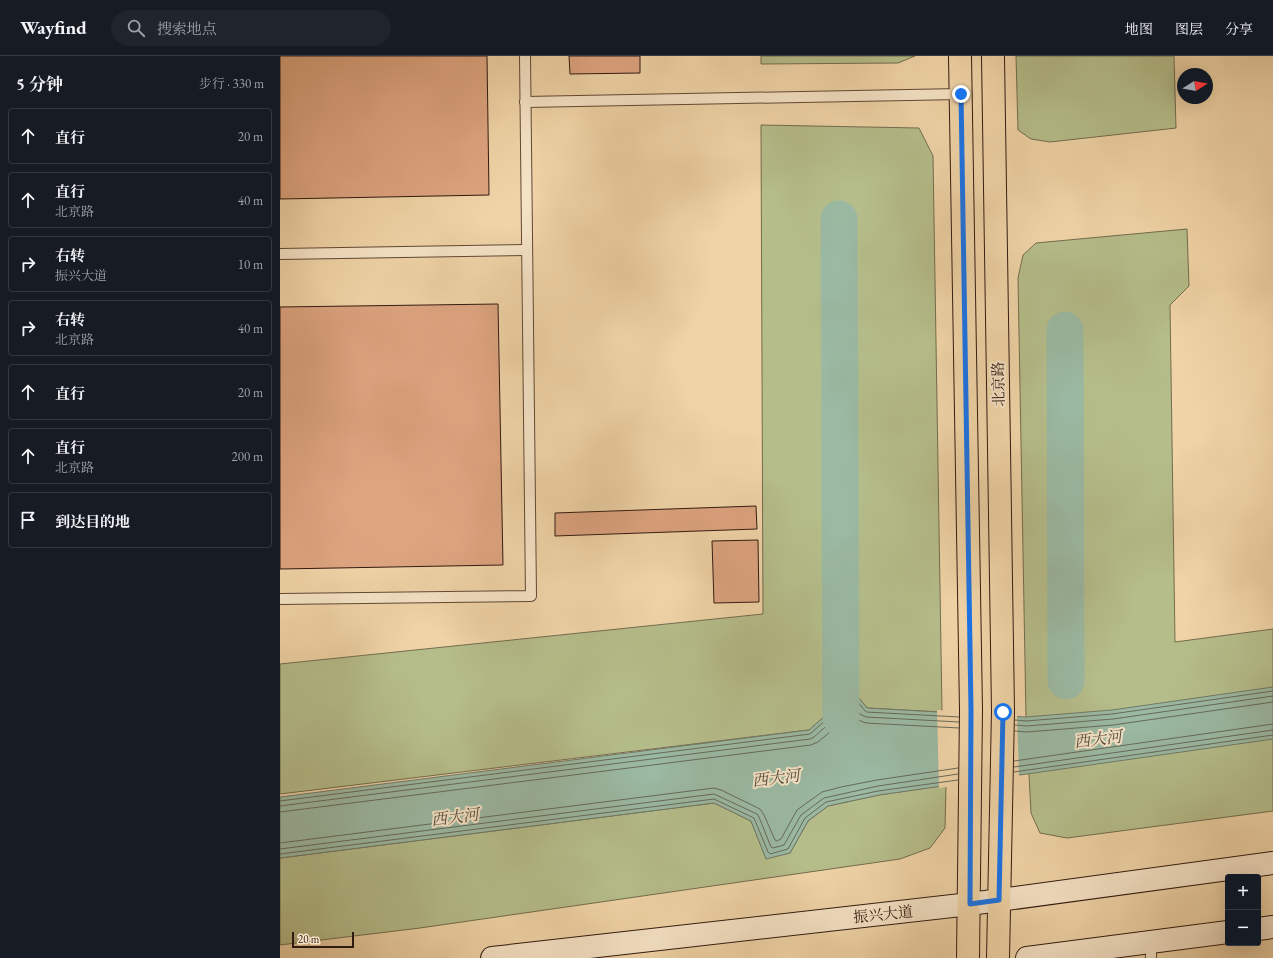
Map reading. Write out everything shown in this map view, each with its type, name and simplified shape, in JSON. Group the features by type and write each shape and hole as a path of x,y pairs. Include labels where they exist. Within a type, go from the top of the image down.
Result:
{"main road":[{"path":"960,56 971,710 970,904 968,958"},
{"name":"北京路","path":"993,56 1003,712 999,900"},
{"name":"振兴大道","path":"492,958 970,904 1273,863"},
{"path":"998,958 999,900"},
{"path":"1261,929 1273,927"},
{"path":"1027,958 1151,950 1225,933"}],"lane":[{"path":"280,599 531,596 525,56"},
{"path":"525,102 961,94"},
{"path":"280,254 527,250"}],"shaded area":[{"path":"761,56 915,56 898,63 761,64"},
{"path":"1016,56 1174,56 1176,128 1050,142 1031,139 1018,130"},
{"path":"761,125 919,128 933,156 942,712 867,708 854,692 841,668 832,667 833,709 809,730 280,794 280,664 763,614"},
{"path":"1187,229 1189,286 1170,305 1175,642 1273,629 1273,811 1067,838 1040,833 1031,813 1026,717 1018,278 1023,255 1036,243"},
{"path":"946,785 945,828 930,848 900,859 420,928 280,945 280,858 714,803 751,821 766,858 790,853 808,821 828,806 879,795"}],"water":[{"name":"西大河","path":"832,667 841,668 854,692 867,708 1026,717 1112,710 1273,687 1273,739 879,795 828,806 808,821 790,853 766,859 751,821 714,803 280,858 280,797 809,730 833,709"}],"pier":[{"path":"937,710 1017,715 1019,777 939,788"}],"building":[{"path":"280,56 487,56 489,195 280,199"},
{"path":"569,56 640,56 640,73 570,74"},
{"path":"498,304 503,565 280,569 280,307"},
{"path":"756,506 757,529 555,536 555,513"},
{"path":"758,540 759,602 714,603 712,541"}],"waterway":[{"path":"839,219 841,718"},
{"path":"1065,330 1066,681"}],"route":[{"path":"961,94 971,710 970,904 999,900 1003,712"}]}
